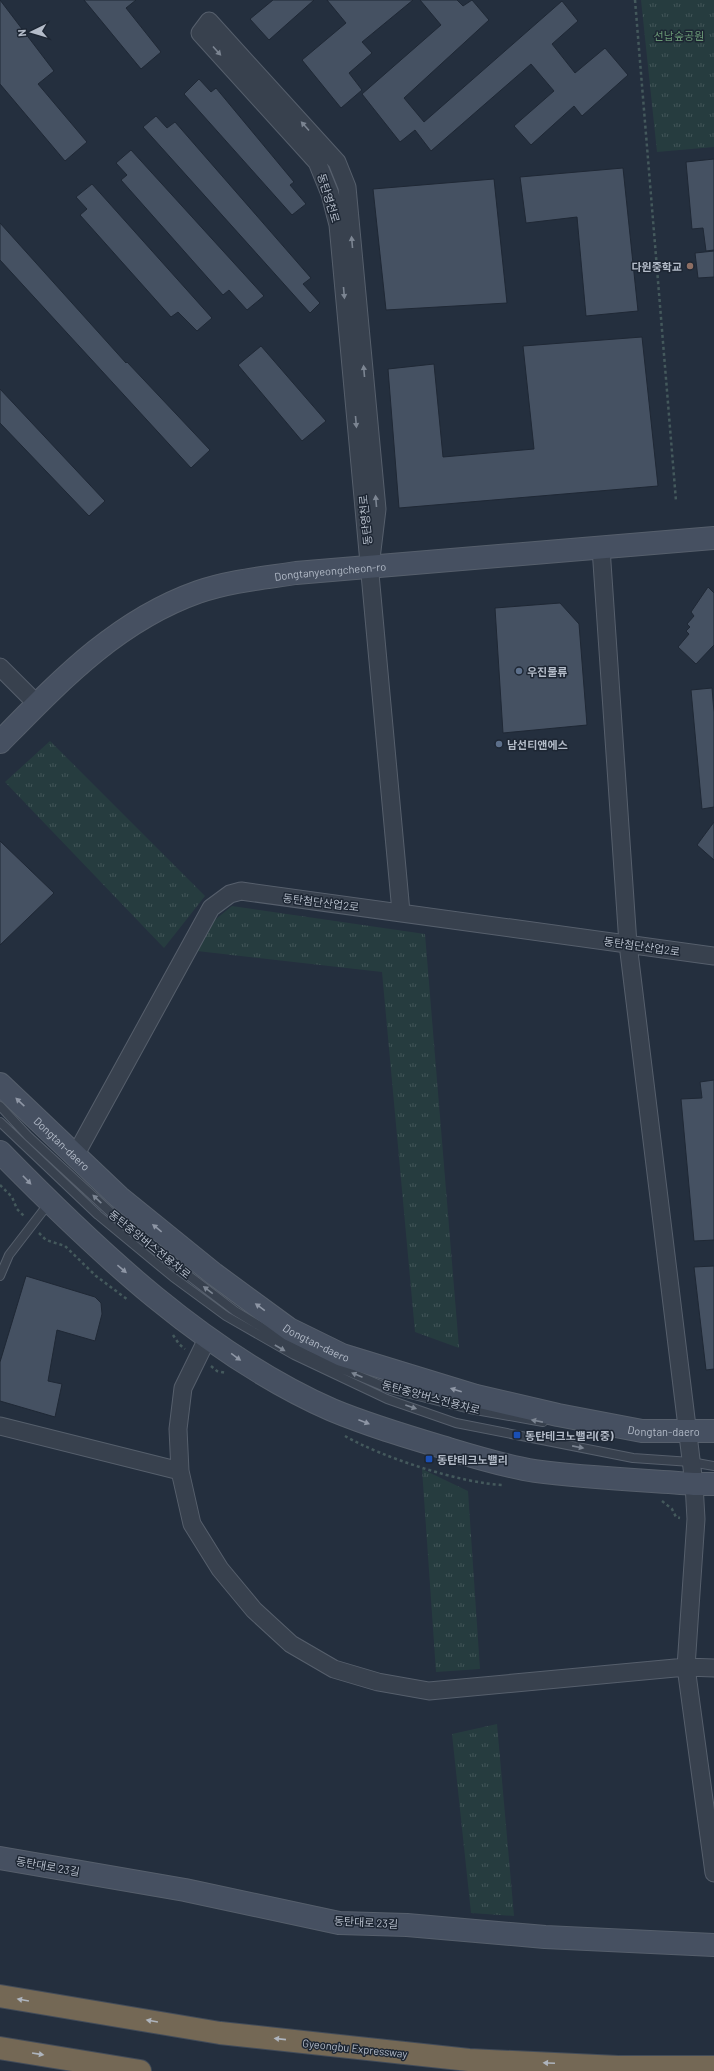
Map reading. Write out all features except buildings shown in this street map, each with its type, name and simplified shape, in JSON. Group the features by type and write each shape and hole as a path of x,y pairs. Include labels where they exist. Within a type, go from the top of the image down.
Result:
{"highway":[{"name":"Gyeongbu Expressway","path":"0,1996 220,2033 469,2060 618,2067 714,2067"},
{"path":"0,2048 140,2071"}],"main road":[{"name":"Dongtanyeongcheon-ro","path":"0,742 64,677 106,641 152,612 198,592 246,580 370,567 714,538"},
{"name":"Dongtan-daero","path":"0,1084 76,1154 119,1197 214,1274 289,1329 342,1355 476,1396 558,1415 642,1431 691,1438"},
{"path":"0,1152 102,1253 156,1298 245,1364 332,1410 393,1433 533,1471 704,1484"},
{"name":"동탄대로 23길","path":"0,1858 184,1890 339,1923 408,1924 544,1937 714,1945"}],"street":[{"name":"동탄영천로","path":"209,21 337,162 347,187 376,509 370,567 338,225 330,194 317,162 200,33 209,21"},
{"path":"601,548 628,944 691,1438 691,1462 704,1484 696,1519 686,1667 714,1873"},
{"path":"370,567 401,912"},
{"path":"0,667 37,704"},
{"name":"동탄첨단산업2로","path":"76,1154 211,908 230,894 241,891 714,956"},
{"path":"208,1337 183,1388 178,1430 180,1471 192,1524 220,1569 254,1610 291,1644 334,1669 378,1682 429,1691 686,1667 714,1668"},
{"path":"0,1426 180,1471"}],"lane":[{"name":"동탄중앙버스전용차로","path":"0,1106 28,1136 133,1233 234,1311 306,1354 390,1389 470,1408 553,1424"},
{"path":"0,1122 98,1215 173,1277 226,1316 294,1355 387,1399 456,1423 633,1458 691,1462 714,1466"},
{"path":"0,1276 9,1255 50,1203"},
{"path":"615,1435 638,1439 691,1438 714,1440"}],"path":[{"path":"635,0 676,501"},
{"path":"0,1185 12,1197 17,1209"},
{"path":"46,1240 64,1246 96,1276 128,1301"},
{"path":"172,1333 179,1344"}],"green space":[{"name":"선납숲공원","path":"641,0 714,0 714,147 657,152"},
{"path":"50,741 205,896 164,948 5,782"},
{"path":"232,906 425,934 459,1348 415,1332 382,972 197,951 206,927"},
{"path":"422,1469 468,1491 480,1669 436,1672"},
{"path":"497,1724 514,1916 471,1913 452,1734"}],"place":[{"name":"다원중학교","path":"690,266"},
{"name":"우진물류","path":"519,671"},
{"name":"남선티앤에스","path":"499,744"},
{"name":"동탄테크노밸리(중)","path":"517,1435"},
{"name":"동탄테크노밸리","path":"429,1459"}]}
